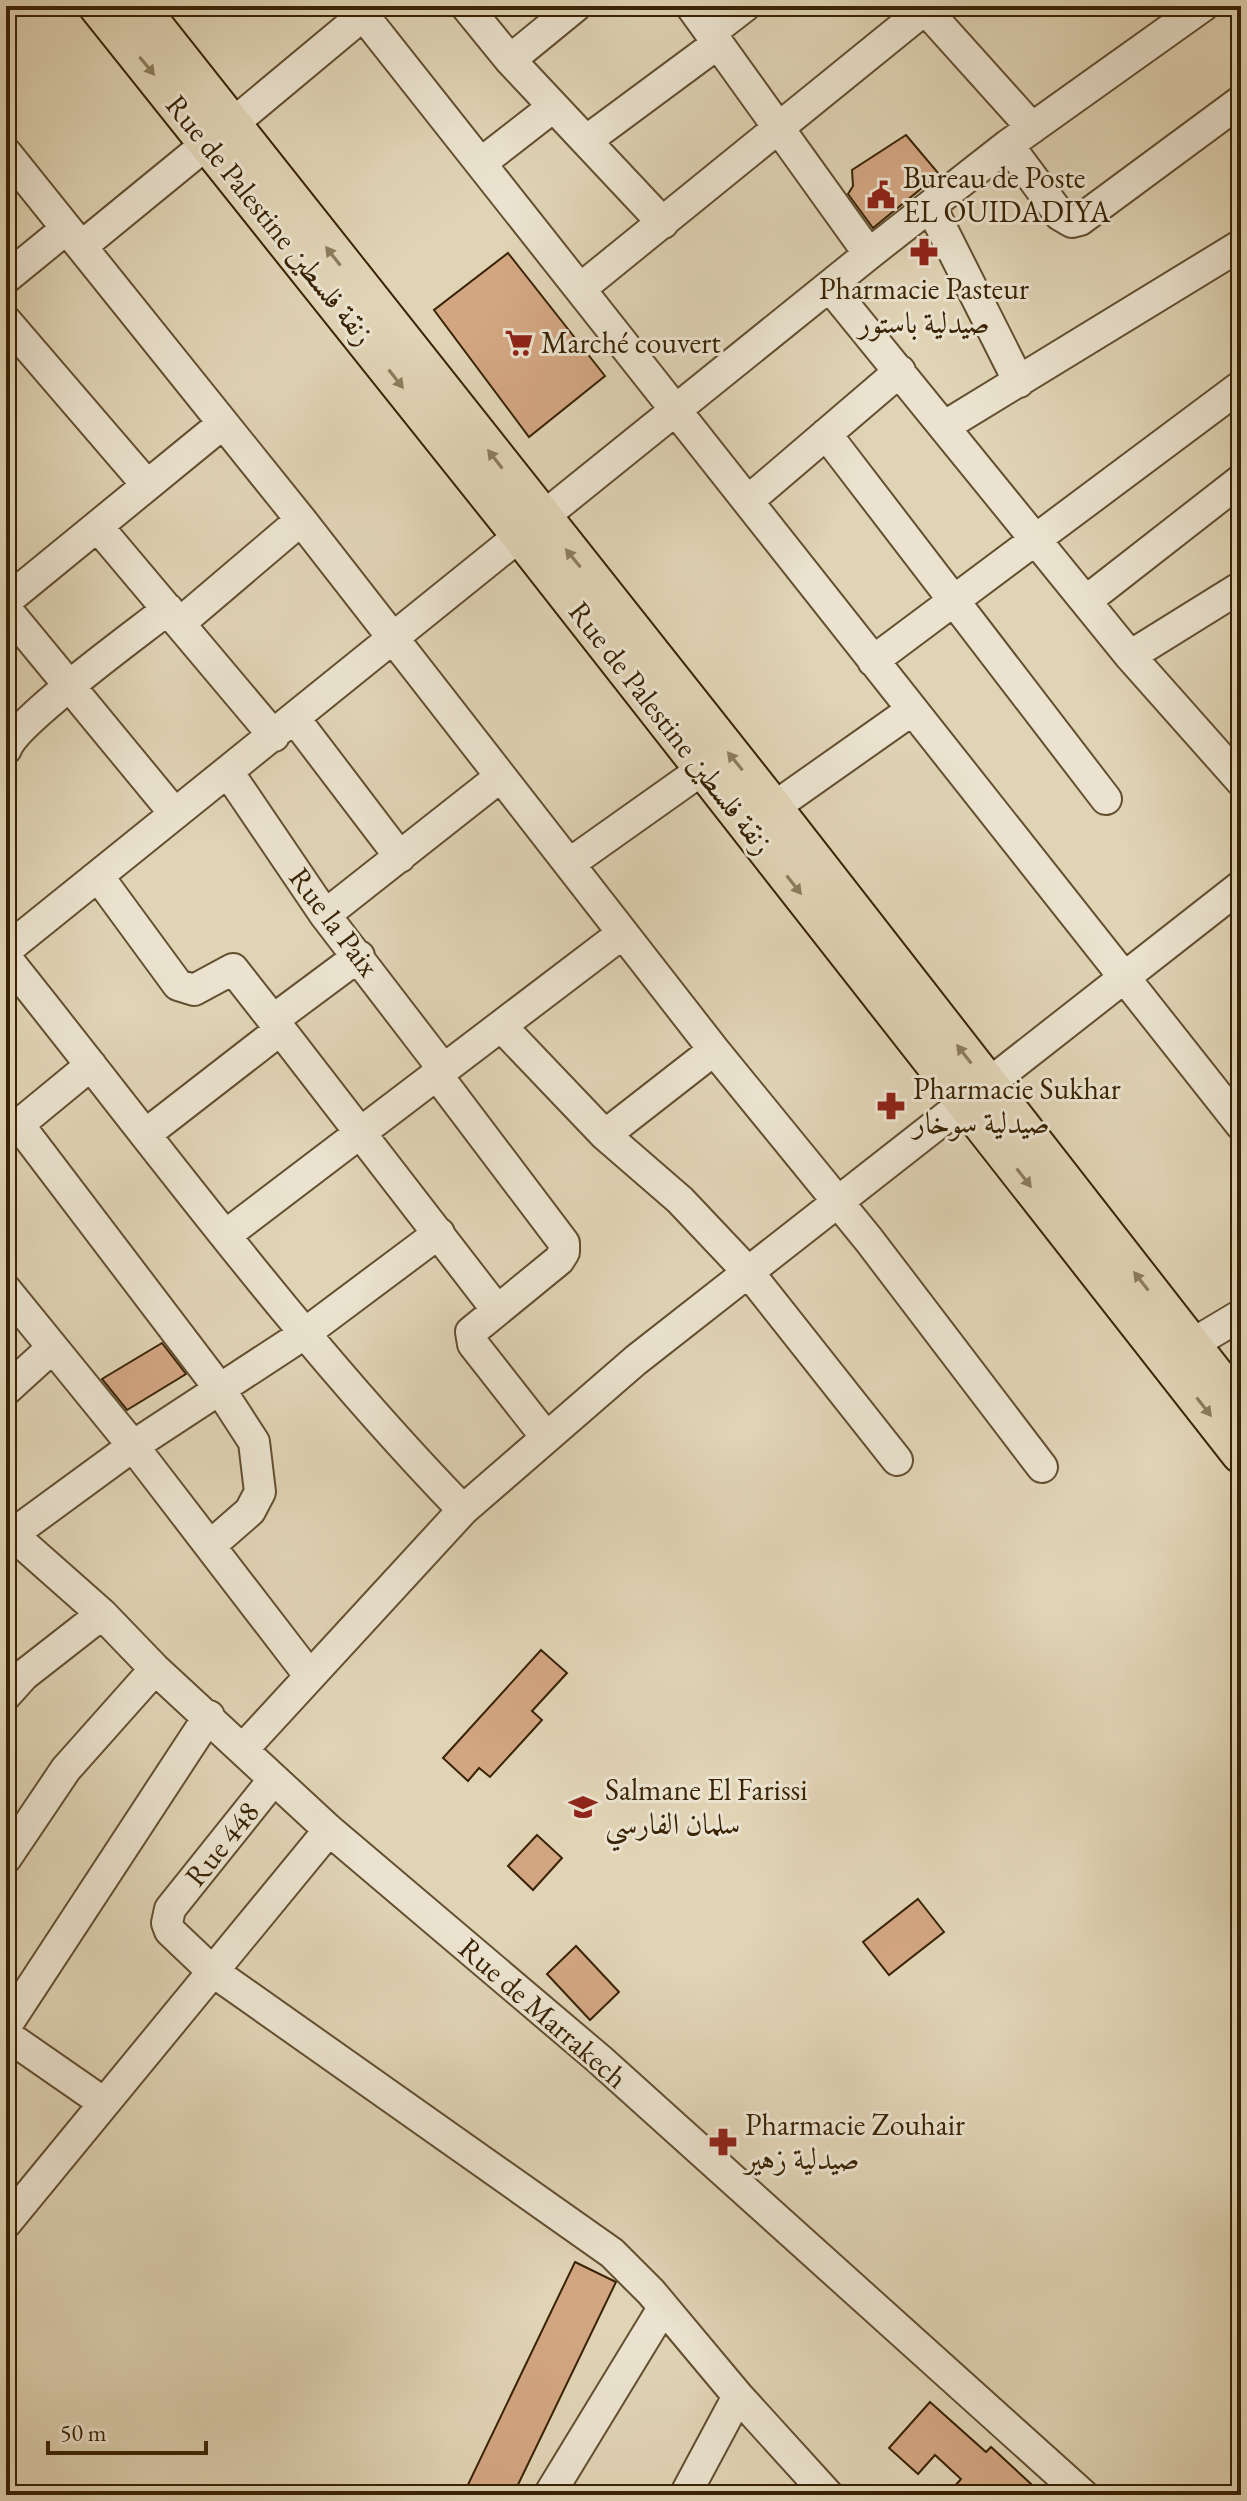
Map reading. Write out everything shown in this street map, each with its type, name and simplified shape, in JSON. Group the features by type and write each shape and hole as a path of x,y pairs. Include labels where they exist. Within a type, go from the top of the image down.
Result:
{"main road":[{"name":"Rue de Palestine زنقة فلسطين","path":"98,6 219,134 532,529 773,808 977,1094"},
{"name":"Rue de Palestine زنقة فلسطين","path":"138,6 219,134"},
{"name":"Rue de Palestine زنقة فلسطين","path":"532,529 703,769 977,1094 1178,1351 1241,1454"},
{"name":"Rue de Palestine زنقة فلسطين","path":"1178,1351 1241,1409"}],"street":[{"path":"466,6 510,60 663,223"},
{"path":"510,60 576,6"},
{"path":"691,6 869,254"},
{"path":"586,141 714,39 745,6"},
{"path":"6,950 532,529 869,254 1020,136 1203,6"},
{"path":"580,289 924,7 1020,136 1060,215 1072,222 1241,101"},
{"path":"6,278 74,237 219,134 364,9 580,289 1241,1125"},
{"path":"481,163 553,107"},
{"path":"6,153 221,425 301,520 1042,1467"},
{"path":"931,207 1019,382"},
{"path":"945,426 1241,245"},
{"path":"830,287 1130,656 1241,781"},
{"path":"6,321 147,485"},
{"path":"748,501 900,371"},
{"path":"873,661 1241,386"},
{"path":"6,601 221,425"},
{"path":"826,434 1106,799"},
{"path":"1086,601 1241,480"},
{"path":"6,749 13,737 70,687 174,616 301,520"},
{"path":"98,527 174,616 284,727 400,857"},
{"path":"1130,656 1241,587"},
{"path":"6,609 175,814"},
{"path":"773,808 912,710"},
{"path":"569,864 703,769"},
{"name":"Rue la Paix","path":"228,772 325,915 359,956 564,1243 564,1252 559,1260 497,1310"},
{"path":"325,915 500,777"},
{"path":"98,876 178,985 194,990 233,969 497,1310 475,1327 471,1339 546,1437"},
{"path":"244,1748 463,1510 546,1437 636,1360 1241,886"},
{"path":"226,1235 623,933"},
{"path":"146,1134 359,956"},
{"path":"6,958 304,1334 390,1435 463,1510"},
{"path":"501,1026 605,1135 680,1200 749,1273 897,1460"},
{"path":"605,1135 714,1050"},
{"path":"91,1065 13,1130 219,1388 254,1442 260,1492 250,1511 210,1546"},
{"path":"8,1533 219,1388 304,1334 439,1233"},
{"path":"6,1290 133,1446 309,1675"},
{"path":"1178,1351 1241,1315"},
{"path":"6,1390 51,1349"},
{"name":"Rue de Marrakech","path":"8,1533 102,1614 155,1669 244,1748 329,1830 599,2059 1083,2495"},
{"path":"6,1695 24,1675 102,1614"},
{"path":"6,1858 66,1769 155,1669"},
{"path":"6,2026 209,1716"},
{"name":"Rue 448","path":"211,1970 170,1931 167,1923 170,1909 274,1779"},
{"path":"6,2223 329,1830"},
{"path":"211,1970 612,2253 828,2495"},
{"path":"6,2035 104,2103"},
{"path":"549,2495 663,2308"},
{"path":"685,2495 738,2396"}],"building":[{"name":"Bureau de Poste EL OUIDADIYA","path":"906,135 939,174 873,228 848,194 853,186 852,170"},
{"name":"Marché couvert","path":"508,253 605,376 529,437 434,310"},
{"path":"162,1343 186,1374 127,1410 102,1379"},
{"path":"541,1650 567,1673 532,1711 542,1720 490,1777 479,1768 468,1781 443,1758"},
{"path":"537,1835 562,1858 533,1890 508,1866"},
{"path":"918,1899 944,1932 889,1975 863,1942"},
{"path":"576,1946 619,1992 590,2020 547,1974"},
{"path":"575,2262 616,2282 513,2495 463,2495"},
{"path":"930,2402 986,2452 991,2447 1043,2495 947,2495 961,2479 935,2455 918,2474 889,2448"}],"place":[{"name":"Bureau de Poste EL OUIDADIYA","path":"881,195"},
{"name":"Pharmacie Pasteur صيدلية باستور","path":"924,252"},
{"name":"Marché couvert","path":"519,343"},
{"name":"Pharmacie Sukhar صيدلية سوخار","path":"891,1106"},
{"name":"Salmane El Farissi سلمان الفارسي","path":"583,1807"},
{"name":"Pharmacie Zouhair صيدلية زهير","path":"723,2142"}]}
